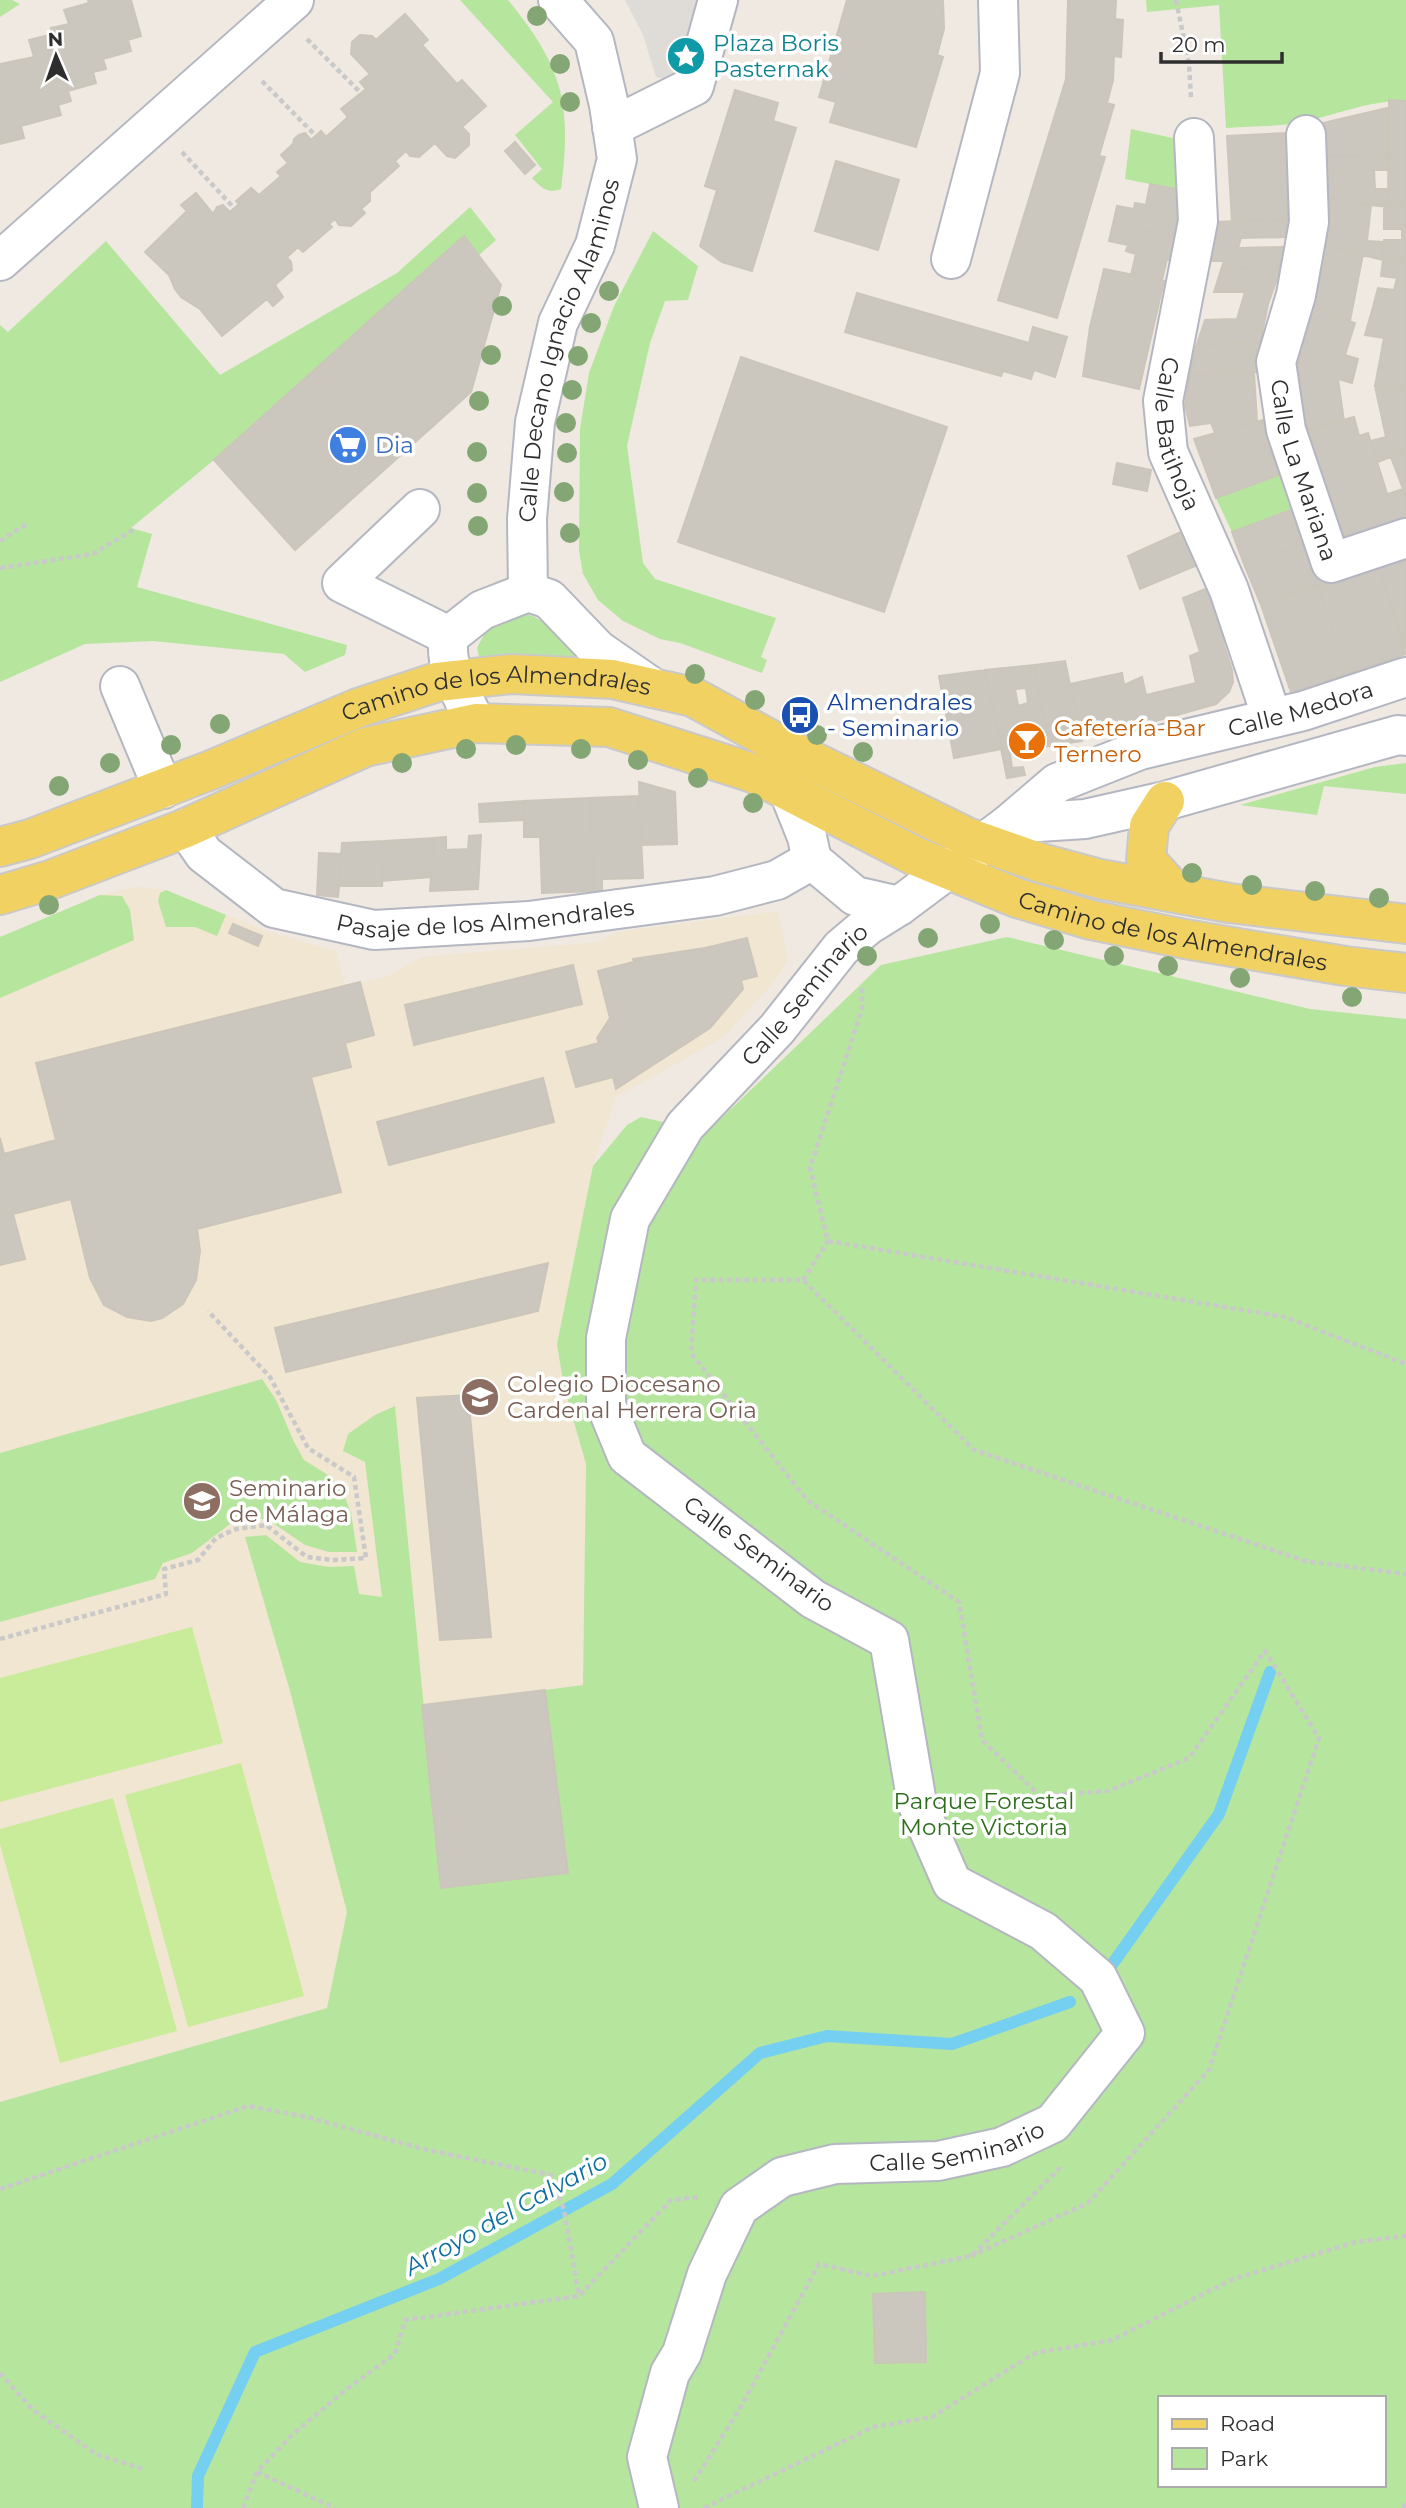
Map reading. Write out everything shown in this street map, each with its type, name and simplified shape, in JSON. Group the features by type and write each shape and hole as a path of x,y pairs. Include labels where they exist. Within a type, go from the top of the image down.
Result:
{"main road":[{"name":"Camino de los Almendrales","path":"0,847 30,839 163,789 358,708 437,682 512,674 612,679 693,697 844,777 967,837 997,833 1041,863 1100,879 1229,903 1406,924"},
{"name":"Camino de los Almendrales","path":"0,895 50,880 186,828 365,747 476,723 609,727 753,773 947,870 1017,898 1091,920 1345,966 1406,973"},
{"path":"1165,800 1149,826 1146,860 1175,892"}],"street":[{"name":"Calle Decano Ignacio Alaminos","path":"528,592 527,519 535,422 558,323 594,244 617,159 594,41 558,0"},
{"path":"612,127 694,86 718,0"},
{"path":"951,259 1000,74 998,0"},
{"path":"0,261 288,6"},
{"name":"Calle La Mariana","path":"1306,135 1309,222 1296,295 1276,362 1286,430 1331,563 1406,538"},
{"name":"Calle Batihoja","path":"1194,138 1198,221 1163,401 1168,452 1229,590 1272,718"},
{"path":"420,509 342,583 449,636"},
{"path":"476,723 455,681 447,649 449,636 482,610 528,592 549,599 598,650 653,688"},
{"name":"Calle Medora","path":"997,833 1057,783 1140,750 1272,718 1406,677"},
{"path":"120,686 163,789"},
{"name":"Camino de los Almendrales","path":"997,833 1085,819 1165,800 1398,735 1406,736"},
{"path":"789,792 813,860 855,897 899,906 997,833"},
{"name":"Pasaje de los Almendrales","path":"186,828 204,854 274,908 374,930 528,921 715,896 777,880 813,860"},
{"name":"Calle Seminario","path":"659,2508 648,2457 670,2373 682,2353 707,2274 739,2207 782,2177 835,2164 938,2161 1002,2147 1053,2123 1125,2033 1098,1978 1043,1931 952,1883 917,1804 889,1640 813,1599 627,1456 606,1405 606,1338 630,1219 685,1126 777,1029 841,948 867,926 899,906"}],"path":[{"path":"1176,0 1189,64 1194,138"},
{"path":"288,6 361,93"},
{"path":"235,53 316,135"},
{"path":"156,124 234,208"},
{"path":"0,541 28,523"},
{"path":"0,568 93,554 134,529"},
{"path":"803,1280 828,1241 810,1168 862,1009 862,983"},
{"path":"828,1241 1286,1317 1406,1364"},
{"path":"691,2486 739,2410 819,2264 872,2276 971,2256 1088,2203 1209,2070 1319,1738 1265,1651 1189,1758 1108,1791 1040,1796 982,1740 959,1602 807,1500 691,1353 696,1279 803,1280 974,1450 1305,1561 1406,1574"},
{"path":"0,1639 166,1594 164,1569 198,1560 215,1538 236,1529 266,1525 307,1557 332,1560 366,1558 354,1477 308,1448 270,1377 208,1311"},
{"path":"0,2189 248,2106 307,2117 427,2150 551,2175 564,2210 579,2296"},
{"path":"971,2256 1059,2169 1053,2123"},
{"path":"243,2508 257,2472 292,2435 348,2388 395,2354 405,2320 579,2296 671,2200 707,2196 739,2207"},
{"path":"704,2508 873,2427 932,2417 1035,2353 1112,2340 1233,2278 1356,2242 1406,2236"},
{"path":"0,2373 33,2410 96,2454 146,2470"},
{"path":"257,2472 335,2508"},
{"path":"1403,2508 1406,2502"}],"shaded area":[{"name":"Plaza Boris Pasternak","path":"625,0 740,0 715,84 694,86 656,77 643,35"},
{"name":"Seminario de Málaga","path":"137,887 166,890 269,932 336,951 345,986 389,976 422,957 598,942 617,932 778,911 788,961 775,981 724,1037 616,1097 593,1166 564,1387 586,1464 583,1685 545,1690 568,1873 442,1888 327,2008 0,2102 0,937 100,895"}],"green space":[{"path":"0,0 12,0 20,4 0,17"},
{"path":"460,0 508,0 541,46 552,67 564,110 561,189 545,189 532,178 542,169 515,135 553,102"},
{"path":"1146,0 1406,0 1406,101 1367,105 1294,124 1226,128 1219,5 1147,12"},
{"path":"1131,129 1182,140 1181,190 1125,179"},
{"path":"470,207 496,240 479,255 464,236 214,460 131,528 152,534 137,587 347,645 345,655 305,672 284,654 153,641 85,644 0,682 0,325 8,332 106,241 220,375 397,273"},
{"path":"653,231 698,266 688,300 665,301 650,343 627,446 643,563 655,579 776,618 761,657 767,660 762,673 680,643 660,639 623,621 598,600 583,574 579,551 580,429 589,373 614,306"},
{"path":"1283,474 1296,508 1232,532 1216,498"},
{"path":"521,612 554,630 568,643 578,659 479,657 477,648 490,628"},
{"path":"1406,763 1406,794 1324,786 1317,815 1240,805 1375,767"},
{"path":"166,890 226,915 217,936 195,927 166,927 158,901 160,893"},
{"path":"100,895 122,896 130,910 134,940 0,998 0,937"},
{"name":"Parque Forestal Monte Victoria","path":"1007,937 1310,1009 1406,1019 1406,2508 0,2508 0,2102 327,2008 347,1912 290,1691 245,1537 266,1535 300,1562 329,1567 354,1566 359,1594 382,1597 365,1462 343,1451 348,1434 375,1415 395,1406 441,1887 568,1873 545,1690 583,1685 586,1464 564,1387 557,1344 593,1166 627,1125 641,1117 707,1132 881,965"},
{"path":"262,1379 276,1400 304,1460 328,1475 342,1490 351,1513 357,1552 329,1552 305,1545 267,1519 251,1519 230,1524 192,1553 163,1563 155,1579 0,1622 0,1453"},
{"path":"192,1627 223,1743 0,1802 0,1678"},
{"path":"241,1763 304,1996 188,2027 125,1795"},
{"path":"113,1798 177,2031 60,2063 0,1844 0,1829"}],"building":[{"path":"88,0 131,0 141,36 128,40 131,51 103,59 106,69 93,72 96,83 68,91 71,101 58,105 61,115 21,126 24,138 0,144 0,64 34,57 29,40 53,34 51,28 69,24 64,10 89,3"},
{"path":"847,0 943,0 944,29 937,55 943,57 916,147 830,122 836,102 819,97"},
{"path":"1068,0 1116,0 1115,19 1123,20 1121,57 1114,56 1113,80 1107,103 1114,105 1099,156 1105,157 1057,318 998,300 1066,79"},
{"path":"405,14 428,40 422,45 457,84 462,80 486,106 462,127 469,134 469,145 455,158 447,156 435,143 419,157 410,156 406,151 395,161 399,166 370,192 370,201 361,209 365,213 351,226 339,225 335,219 329,224 332,227 303,252 298,247 287,257 292,270 275,285 283,297 273,306 267,299 222,336 200,309 181,297 169,275 145,252 187,211 181,205 196,193 213,214 217,207 223,205 230,212 239,204 236,201 251,188 259,195 281,176 277,172 288,163 281,155 293,144 294,139 305,133 311,140 321,131 326,137 348,117 341,109 366,89 360,82 370,74 351,54 352,42 360,35 372,36 376,40"},
{"path":"735,90 778,103 773,121 796,128 752,271 722,262 700,246 717,190 705,186"},
{"path":"1389,100 1406,101 1406,205 1388,207"},
{"path":"1387,108 1387,154 1324,157 1323,123"},
{"path":"1287,133 1292,219 1232,222 1227,136"},
{"path":"515,142 535,165 525,174 505,151"},
{"path":"1387,154 1387,170 1374,170 1375,189 1387,189 1388,207 1326,199 1324,157"},
{"path":"836,161 899,180 878,250 815,231"},
{"path":"1150,184 1181,190 1179,237 1113,224 1117,206 1134,209 1135,203 1146,205"},
{"path":"1326,199 1371,205 1367,241 1383,242 1383,260 1321,245"},
{"path":"1406,205 1406,258 1383,260 1384,240 1402,240 1402,229 1384,229 1384,207"},
{"path":"1292,219 1289,237 1241,238 1238,248 1286,247 1282,265 1221,270 1224,261 1208,261 1215,222"},
{"path":"1113,224 1179,237 1171,261 1167,259 1162,280 1131,275 1136,254 1126,251 1128,245 1109,241"},
{"path":"464,236 501,285 471,392 295,550 214,460"},
{"path":"1321,245 1363,254 1350,321 1311,307"},
{"path":"1406,258 1406,313 1373,307 1378,288 1394,290 1397,278 1381,276 1383,260"},
{"path":"1282,265 1268,304 1260,343 1196,347 1205,320 1237,319 1245,292 1214,292 1221,270"},
{"path":"1104,269 1164,281 1139,389 1083,376 1090,327"},
{"path":"857,293 1029,343 1033,327 1067,337 1055,377 1034,370 1031,379 1003,371 1001,376 845,332"},
{"path":"1311,307 1355,323 1345,355 1358,359 1352,383 1293,360"},
{"path":"1373,307 1406,313 1406,388 1375,386 1384,338 1365,335"},
{"path":"1260,343 1260,372 1189,375 1196,347"},
{"path":"741,357 947,427 884,612 678,542"},
{"path":"1293,360 1338,379 1344,421 1306,430"},
{"path":"1254,373 1257,422 1215,433 1211,423 1190,426 1185,405 1189,375"},
{"path":"1375,386 1406,388 1406,451 1378,462 1371,441 1386,437"},
{"path":"1354,417 1359,436 1368,433 1396,522 1344,543 1323,488 1306,430"},
{"path":"1263,420 1270,445 1206,471 1194,439"},
{"path":"1270,445 1279,475 1216,498 1206,471"},
{"path":"1406,451 1406,519 1396,522 1388,494 1403,489 1391,457"},
{"path":"1117,463 1151,470 1147,491 1113,484"},
{"path":"1296,508 1309,541 1244,564 1232,532"},
{"path":"1183,531 1200,564 1140,589 1128,556"},
{"path":"1309,541 1325,582 1261,605 1244,564"},
{"path":"1406,557 1406,649 1377,566"},
{"path":"1377,566 1406,654 1348,674 1319,586"},
{"path":"1319,586 1348,674 1292,695 1261,605"},
{"path":"1210,587 1230,639 1200,652 1183,598"},
{"path":"1223,642 1233,682 1229,692 1216,704 1102,736 1101,730 1081,735 1070,684 1122,673 1124,685 1142,677 1146,695 1196,683 1190,656"},
{"path":"1065,661 1082,741 1049,746 1034,665"},
{"path":"1034,665 1049,746 1010,753 1012,768 1023,767 1025,775 1007,778 985,670","holes":["1026,688 1028,703 1018,706 1015,689"]},
{"path":"985,670 1002,749 954,758 939,676"},
{"path":"639,782 675,792 677,844 641,845"},
{"path":"639,796 643,878 602,879 602,891 594,891 590,798"},
{"path":"590,798 594,891 542,893 540,837 524,837 524,801"},
{"path":"524,801 524,820 480,822 479,804"},
{"path":"481,835 478,889 430,891 434,838 446,837 446,850 468,849 469,836"},
{"path":"434,838 431,877 382,881 385,841"},
{"path":"385,841 382,886 339,886 342,843"},
{"path":"319,853 342,854 338,897 317,895"},
{"path":"233,924 262,936 258,946 229,933"},
{"path":"747,938 757,976 741,980 743,989 710,1028 616,1089 613,1077 576,1087 566,1052 599,1043 597,1038 610,1018 598,971 634,962 633,959 705,948"},
{"path":"573,965 582,1004 414,1045 405,1005"},
{"path":"360,982 374,1035 345,1043 351,1067 311,1077 341,1192 197,1229 200,1251 196,1280 183,1304 162,1318 151,1321 127,1317 104,1305 90,1278 71,1199 13,1214 25,1259 0,1265 0,1138 4,1154 56,1140 36,1063"},
{"path":"543,1078 554,1122 389,1165 377,1122"},
{"path":"548,1263 538,1311 286,1372 275,1328"},
{"path":"468,1395 491,1637 440,1640 417,1398"},
{"path":"545,1690 568,1873 441,1888 422,1705"},
{"path":"925,2292 926,2362 875,2363 873,2294"}],"waterway":[{"name":"Arroyo del Calvario","path":"1111,1966 1219,1814 1270,1672"},
{"name":"Arroyo del Calvario","path":"197,2508 198,2476 255,2352 439,2279 612,2184 760,2053 827,2036 952,2044 1070,2002"}],"place":[{"name":"Plaza Boris Pasternak","path":"686,56"},
{"name":"Dia","path":"348,445"},
{"name":"Almendrales - Seminario","path":"800,715"},
{"name":"Cafetería-Bar Ternero","path":"1027,741"},
{"name":"Colegio Diocesano Cardenal Herrera Oria","path":"480,1397"},
{"name":"Seminario de Málaga","path":"202,1501"}]}
